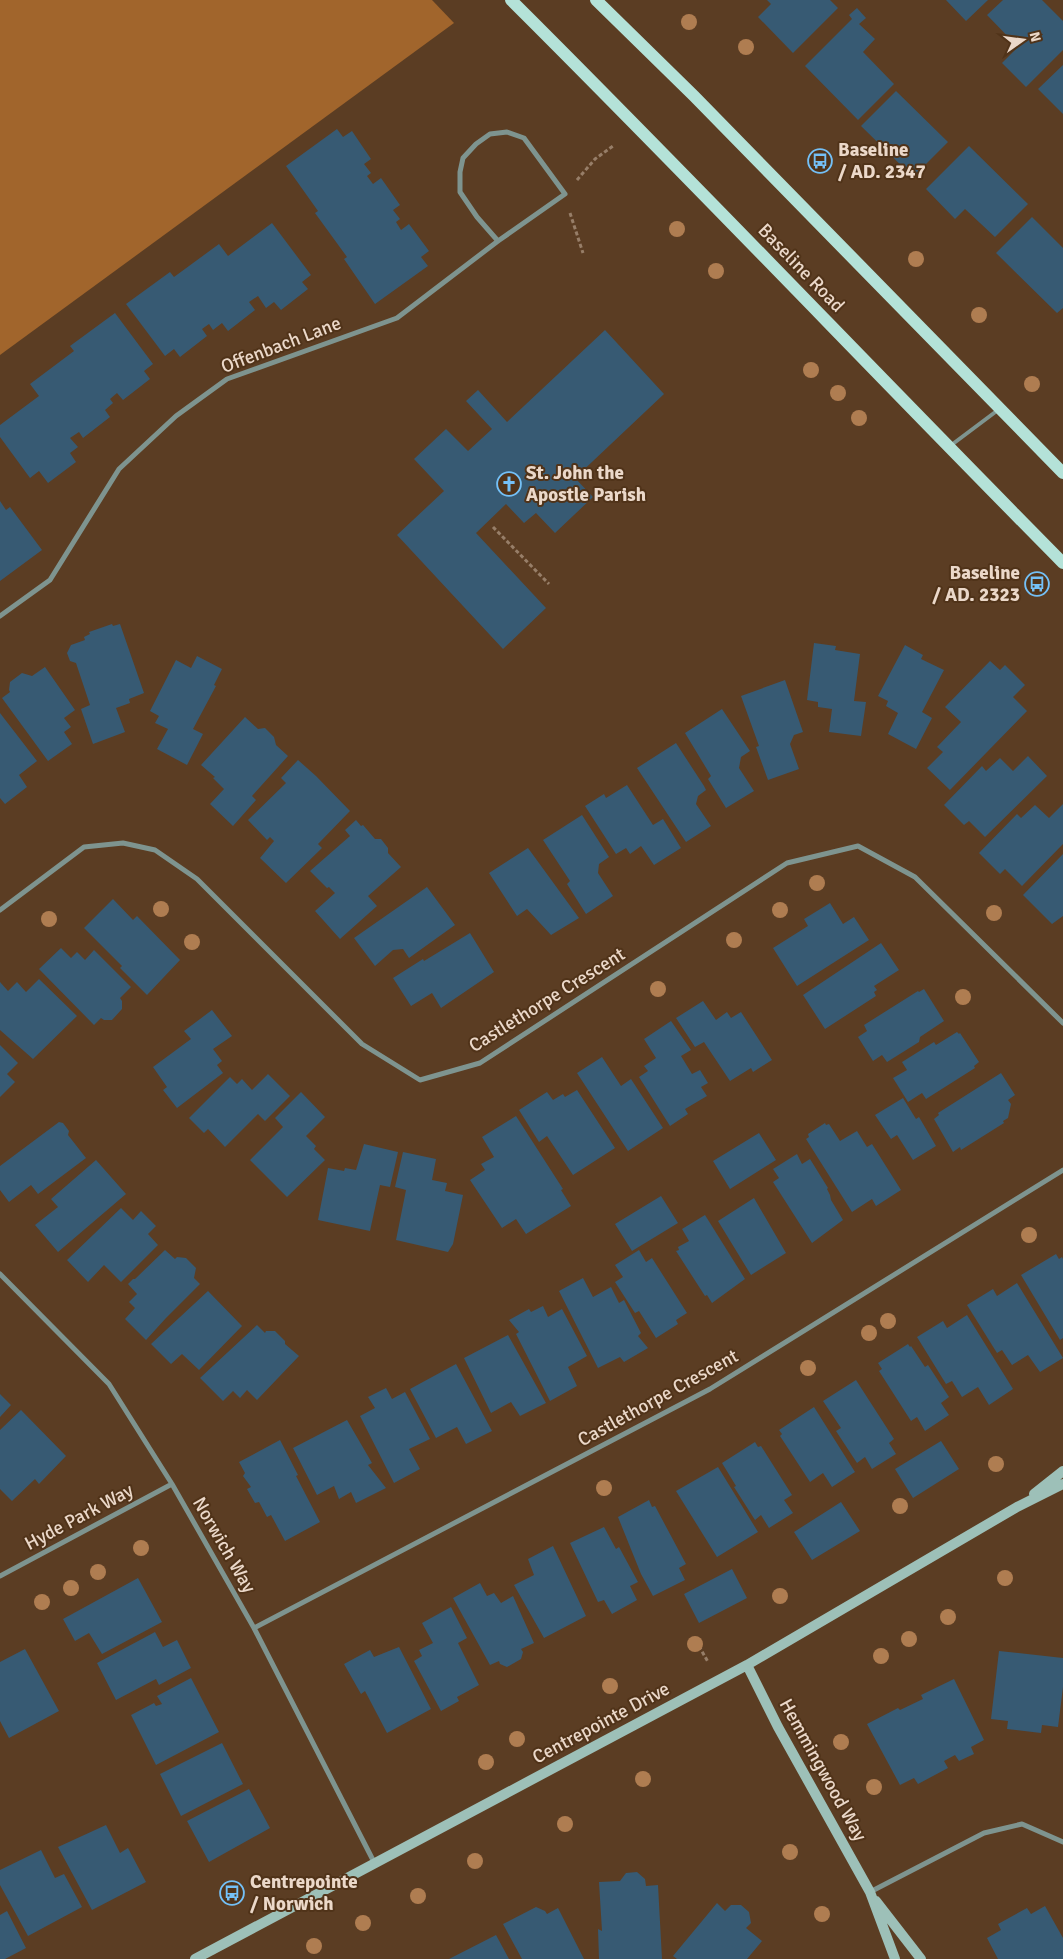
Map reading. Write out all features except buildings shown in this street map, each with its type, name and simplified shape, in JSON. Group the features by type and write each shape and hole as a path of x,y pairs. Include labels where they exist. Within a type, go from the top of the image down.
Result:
{"main road":[{"name":"Baseline Road","path":"511,0 673,162 948,448 1063,563"},
{"path":"596,0 694,96 1063,473"}],"street":[{"name":"Offenbach Lane","path":"0,616 50,580 119,469 176,416 227,379 396,318 498,241 565,194 524,138 507,132 490,134 476,144 463,158 460,172 460,192 477,217 498,241"},
{"name":"Castlethorpe Crescent","path":"0,910 84,847 123,842 155,850 197,879 362,1044 420,1080 480,1064 787,863 858,846 915,877 1063,1023"},
{"name":"Castlethorpe Crescent","path":"254,1628 710,1389 1063,1170"},
{"name":"Norwich Way","path":"0,1274 108,1384 172,1484 254,1628 375,1864"},
{"name":"Centrepointe Drive","path":"1017,1507 1063,1471"},
{"name":"Hyde Park Way","path":"0,1576 172,1484"},
{"name":"Centrepointe Drive","path":"195,1959 747,1665 1017,1507 1063,1484"},
{"name":"Hemmingwood Way","path":"747,1665 778,1727 870,1892 921,1959"},
{"path":"870,1892 984,1833 1022,1824 1063,1842"},
{"name":"Hemmingwood Way","path":"870,1892 895,1959"}],"lane":[{"path":"948,448 999,409"}],"path":[{"path":"493,527 549,584"}],"shaded area":[{"path":"0,0 432,0 454,23 0,355"}],"place":[{"name":"Baseline / AD. 2347","path":"820,161"},
{"name":"St. John the Apostle Parish","path":"509,484"},
{"name":"Baseline / AD. 2323","path":"1037,584"},
{"name":"Centrepointe / Norwich","path":"232,1893"}]}
